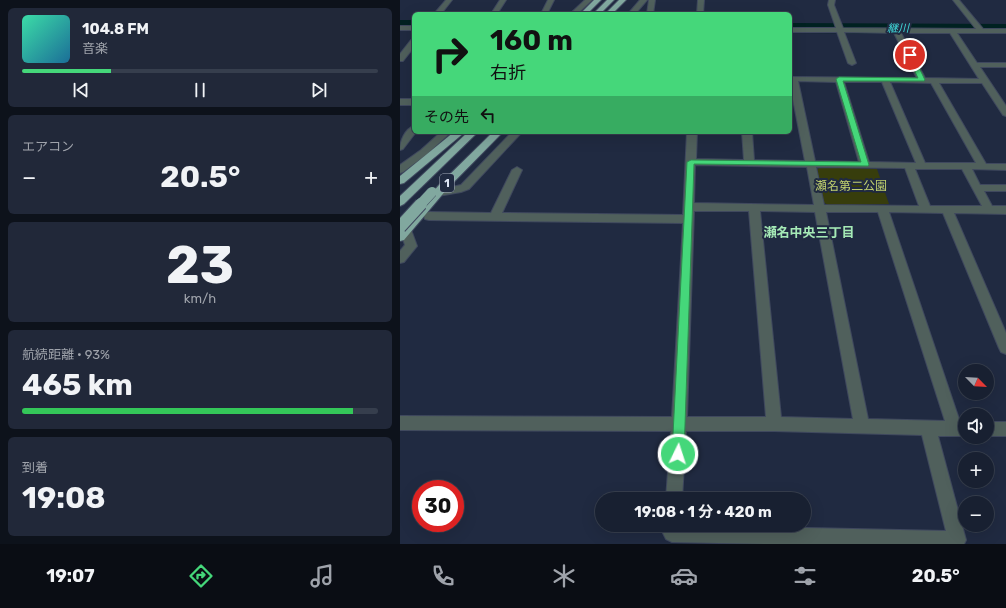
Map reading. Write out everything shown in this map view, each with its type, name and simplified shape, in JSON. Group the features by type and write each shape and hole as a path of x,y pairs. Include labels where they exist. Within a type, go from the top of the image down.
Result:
{"highway":[{"path":"584,12 598,0"},
{"path":"598,12 611,0"},
{"path":"610,12 622,0"},
{"path":"618,12 629,0"},
{"path":"400,181 458,134"},
{"path":"400,197 471,134"},
{"name":"1","path":"400,202 471,134"},
{"name":"1","path":"402,229 488,134"},
{"name":"1","path":"435,192 496,134"}],"street":[{"path":"439,12 449,0"},
{"path":"495,12 503,0"},
{"path":"545,12 551,0"},
{"path":"575,12 589,0"},
{"path":"633,12 644,0"},
{"path":"650,12 652,0"},
{"path":"700,12 701,0"},
{"path":"832,0 831,6 852,63"},
{"path":"956,0 981,32"},
{"path":"400,28 412,28"},
{"path":"792,30 1006,32"},
{"path":"897,31 922,80"},
{"path":"952,31 1006,112"},
{"path":"400,59 412,44"},
{"path":"976,65 1006,65"},
{"path":"862,428 811,164 792,78 985,81"},
{"path":"839,79 865,165"},
{"path":"885,80 922,166"},
{"path":"933,80 982,166"},
{"path":"400,102 412,102"},
{"path":"400,147 412,132"},
{"path":"400,170 424,152 444,134"},
{"path":"435,192 461,189 465,187 515,134"},
{"path":"675,492 680,424 692,134"},
{"path":"747,134 749,163"},
{"path":"691,162 1006,167"},
{"path":"909,165 926,210"},
{"path":"965,166 989,210"},
{"path":"495,217 517,170"},
{"path":"976,188 1006,188"},
{"path":"754,208 774,424"},
{"path":"429,216 495,217 688,213 754,208 1006,210"},
{"path":"882,209 958,423"},
{"path":"947,210 1006,348"},
{"path":"400,259 411,246 402,229"},
{"path":"400,423 774,424 862,428 958,429"},
{"path":"672,534 957,540 928,428"},
{"path":"994,429 1006,429"}],"green space":[{"name":"瀬名第二公園","path":"820,167 877,169 889,204 828,205 823,202 816,171"}],"waterway":[{"name":"継川","path":"400,25 412,25"},
{"name":"継川","path":"792,28 1006,29"}],"district":[{"name":"瀬名中央三丁目","path":"809,232"}],"route":[{"path":"678,454 691,162 865,165 839,79 922,80 910,55"}]}
